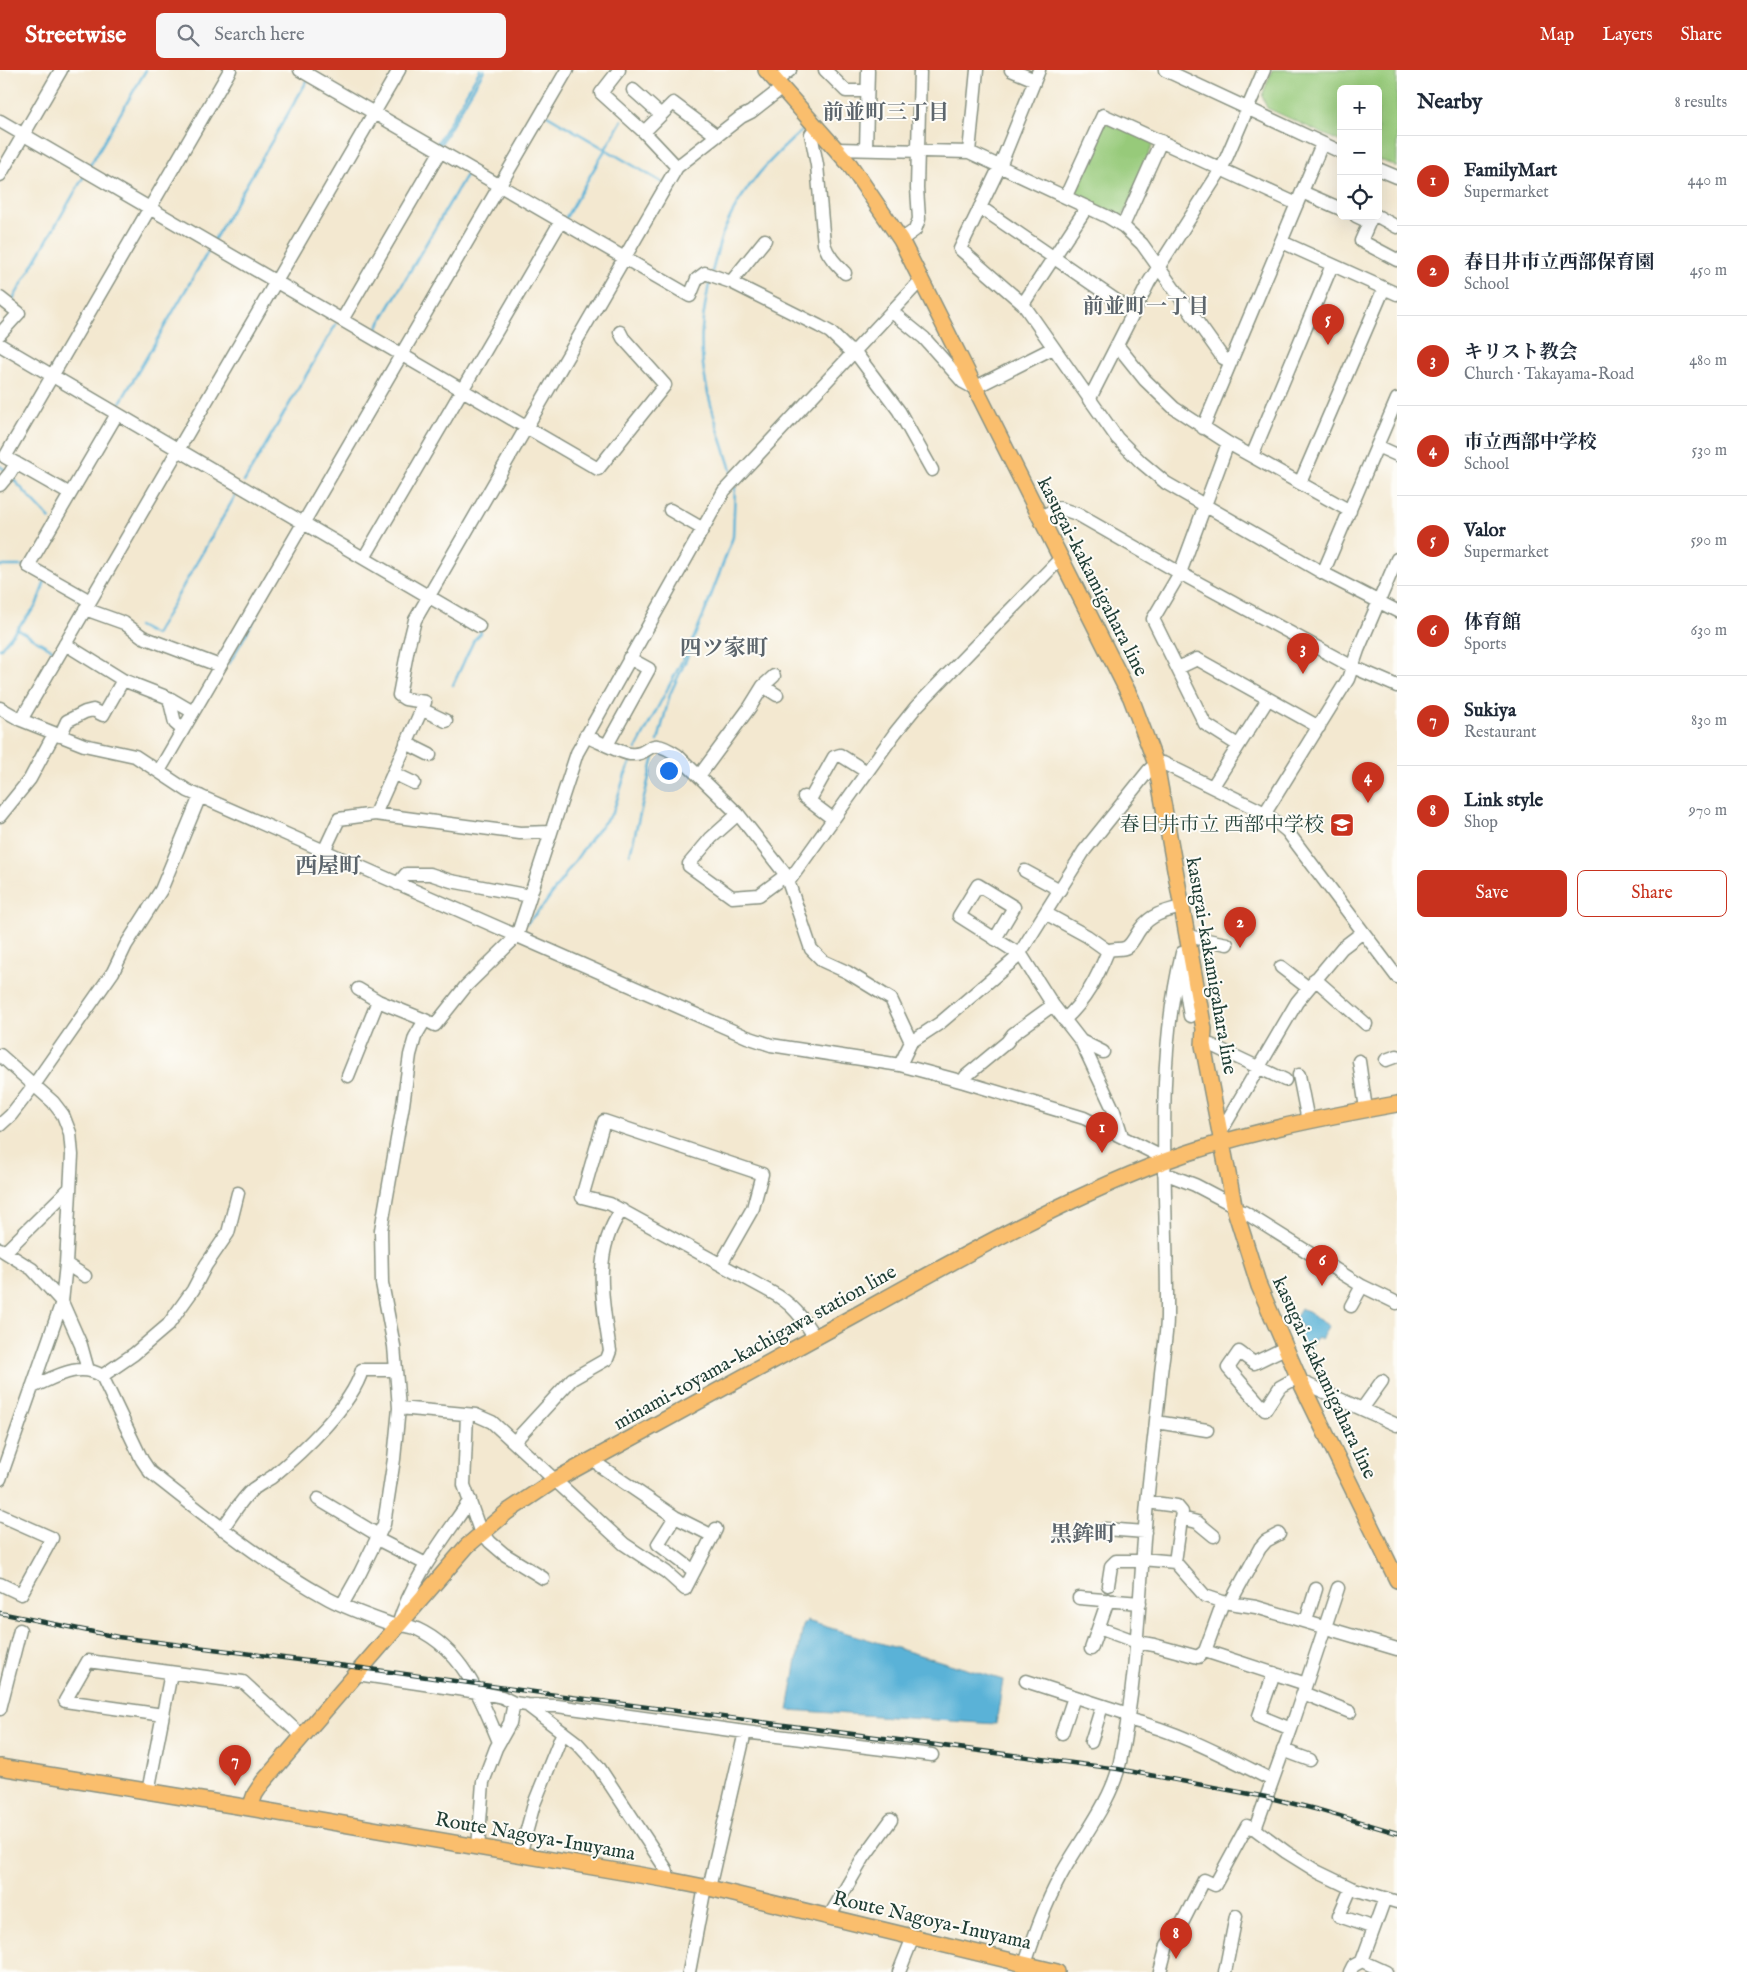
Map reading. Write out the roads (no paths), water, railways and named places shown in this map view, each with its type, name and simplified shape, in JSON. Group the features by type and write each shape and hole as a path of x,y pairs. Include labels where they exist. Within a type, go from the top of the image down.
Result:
{"main road":[{"name":"kasugai-kakamigahara line","path":"775,80 816,128 836,148 877,203 901,240 1131,698 1156,764 1182,907 1186,949 1204,1029 1203,1045 1235,1208 1259,1286 1285,1348 1397,1580"},
{"name":"minami-toyama-kachigawa station line","path":"250,1808 255,1794 263,1782 467,1546 507,1512 555,1480 1004,1233 1091,1191 1164,1164 1221,1137 1397,1104"},
{"name":"Route Nagoya-Inuyama","path":"0,1766 669,1880 913,1937 1021,1966 1057,1972"}],"street":[{"path":"0,175 62,70"},
{"path":"70,494 5,457 230,70"},
{"path":"300,70 690,296 697,279 705,273 731,282 830,332 854,353 899,411 932,470"},
{"path":"21,720 399,70"},
{"path":"159,771 567,70"},
{"path":"618,70 601,93 644,132 677,167"},
{"path":"375,814 425,702 405,699 399,695 415,620 677,167 717,136 775,80 790,70"},
{"path":"825,70 846,91 867,91"},
{"path":"866,149 868,70"},
{"path":"901,240 915,230 919,219 917,188 920,70"},
{"path":"968,152 977,70"},
{"path":"1011,70 1037,75 1000,166 960,249 1023,304 1117,438 1166,483 1323,573 1397,611"},
{"path":"1165,70 1337,150"},
{"path":"1089,400 1133,312 1158,268 1222,168 1264,70"},
{"path":"633,90 661,114"},
{"path":"644,132 673,103 717,136"},
{"path":"1066,196 1103,115 1298,204"},
{"path":"0,122 598,469 665,385 623,338 620,332"},
{"path":"816,128 811,134 817,165 824,244 833,262 845,273"},
{"path":"1123,226 1161,141"},
{"path":"1203,428 1322,144"},
{"path":"836,148 968,152 1087,206 1123,226 1142,244 1223,358 1230,362"},
{"path":"342,320 440,152"},
{"path":"1382,171 1397,177"},
{"path":"1302,192 1337,207"},
{"path":"1023,304 1087,206"},
{"path":"980,207 1133,312"},
{"path":"1372,220 1361,242 1397,260"},
{"path":"1378,220 1397,227"},
{"path":"364,558 561,221"},
{"path":"731,282 765,240"},
{"path":"1282,242 1397,294"},
{"path":"1252,456 1332,264"},
{"path":"358,989 378,1001 435,1025 466,986 514,935 530,896 577,752 724,491 921,280"},
{"path":"1300,483 1384,288"},
{"path":"0,298 19,313 0,334"},
{"path":"892,312 924,338 963,382 974,388 1053,348"},
{"path":"0,345 479,626"},
{"path":"1118,345 1145,380 1174,408 1228,443 1350,511"},
{"path":"1323,573 1397,399"},
{"path":"117,414 28,566 87,605 124,623 143,637 220,666"},
{"path":"1228,443 1180,573 1153,618 1205,724 1238,745"},
{"path":"1378,446 1397,455"},
{"path":"0,485 16,463"},
{"path":"1040,517 1059,508 1077,514 1353,668 1397,686"},
{"path":"670,510 702,529"},
{"path":"738,814 711,838 689,866 732,897 759,895 788,878 916,707 1060,559"},
{"path":"1265,813 1348,679 1358,650 1397,559"},
{"path":"65,644 123,680 169,698 193,712"},
{"path":"606,745 649,670 629,658"},
{"path":"1178,668 1197,659 1319,726"},
{"path":"699,776 750,708 763,686 774,676"},
{"path":"0,816 30,779 67,721 93,710 103,715 123,680"},
{"path":"763,686 777,695"},
{"path":"169,698 175,723 183,730"},
{"path":"1213,786 1268,699"},
{"path":"421,709 446,721"},
{"path":"2,713 84,745 135,756 188,791 747,1037 771,1045 900,1065 1084,1118 1122,1136 1195,1185 1244,1212 1362,1286 1397,1303"},
{"path":"586,736 630,754 656,745 666,747 677,755 738,814 788,878 811,949 823,961 847,972 891,999 911,1042"},
{"path":"406,744 430,755"},
{"path":"833,818 808,797 834,757 840,755 866,772"},
{"path":"900,1065 911,1042 940,1023 1020,953 1084,851 1149,770 1156,764 1163,763 1213,786 1265,813 1287,832 1397,977"},
{"path":"393,773 414,783"},
{"path":"0,1124 11,1115 34,1085 113,972 126,945 160,890 200,796"},
{"path":"324,851 339,819 375,814 520,833 550,832"},
{"path":"1026,871 1060,890"},
{"path":"398,884 406,874 430,874 452,881 530,896"},
{"path":"995,939 1014,907 978,885 959,916 995,939 1020,953 1064,1020 1081,1041 1114,1111 1122,1136"},
{"path":"1064,1020 1076,1009 1089,992 1108,951 1129,946 1146,921 1160,912 1182,907"},
{"path":"1045,914 1087,936 1108,951"},
{"path":"1221,1137 1297,1002 1342,948 1363,932"},
{"path":"1186,949 1227,944"},
{"path":"1186,949 1190,1016"},
{"path":"1021,1966 1044,1909 1060,1876 1113,1783 1120,1765 1128,1716 1137,1642 1147,1502 1167,1319 1164,1099 1167,1035 1174,985 1186,949"},
{"path":"1281,968 1311,983 1366,1024"},
{"path":"348,1076 378,1001"},
{"path":"964,1082 966,1076 1007,1042 1013,1034 1054,1004"},
{"path":"342,1605 384,1524 387,1506 397,1435 398,1408 394,1346 382,1283 381,1230 410,1054 415,1037 425,1020"},
{"path":"1081,1041 1103,1052"},
{"path":"1203,1045 1211,1046 1285,1080"},
{"path":"0,1056 54,1102 63,1115 70,1133 72,1155 62,1302 0,1479"},
{"path":"1359,1061 1366,1109"},
{"path":"1299,1075 1308,1121"},
{"path":"721,1264 753,1208 762,1174 604,1121 582,1197 610,1204 622,1210 781,1297 802,1316 815,1338"},
{"path":"70,1188 2,1251 32,1269 62,1302 81,1345 88,1370"},
{"path":"102,1376 134,1354 168,1325 193,1290 206,1265 228,1233 238,1194"},
{"path":"514,1442 572,1379 607,1359 610,1351 601,1296 603,1259 608,1238 615,1220 622,1210"},
{"path":"66,1264 85,1276"},
{"path":"1351,1306 1362,1286"},
{"path":"1285,1348 1254,1363 1239,1352 1228,1368 1265,1410 1280,1386 1299,1379 1397,1425"},
{"path":"32,1387 75,1370 88,1370 102,1376 142,1460 150,1472 222,1529 304,1584 342,1605 397,1626 416,1628 453,1655 478,1692 499,1742"},
{"path":"222,1529 251,1490 272,1477 324,1429 353,1392 362,1370 396,1370"},
{"path":"1362,1409 1382,1381"},
{"path":"398,1408 483,1417 492,1422 624,1544 666,1572 685,1589 715,1533 676,1517 600,1466 596,1458"},
{"path":"467,1416 464,1485 482,1533 504,1554 543,1578"},
{"path":"1156,1422 1207,1430"},
{"path":"318,1499 378,1537 426,1564"},
{"path":"397,1626 426,1564 470,1500"},
{"path":"1147,1502 1177,1506 1182,1512 1175,1562"},
{"path":"0,1515 52,1538 21,1594 0,1584"},
{"path":"676,1517 658,1544 694,1572"},
{"path":"1181,1518 1197,1522 1214,1536"},
{"path":"1105,1529 1145,1532"},
{"path":"1099,1628 1137,1642 1198,1657 1205,1651 1226,1603 1260,1548 1266,1541 1279,1534"},
{"path":"1108,1585 1111,1566 1116,1561 1175,1562 1205,1596 1226,1603 1256,1607 1397,1649"},
{"path":"1255,1829 1338,1588"},
{"path":"1306,1622 1316,1589"},
{"path":"1079,1598 1140,1603"},
{"path":"1091,1649 1108,1600"},
{"path":"0,1709 20,1630"},
{"path":"1205,1651 1274,1673 1350,1712"},
{"path":"163,1715 65,1701 88,1661 243,1682 303,1737"},
{"path":"148,1792 171,1673"},
{"path":"1274,1673 1259,1716 1291,1729"},
{"path":"357,1674 478,1692 527,1705 557,1706 932,1755"},
{"path":"1026,1681 1074,1696 1185,1737 1272,1780"},
{"path":"1062,1733 1074,1696"},
{"path":"478,1848 483,1782 499,1742 510,1722 514,1703"},
{"path":"527,1705 577,1743 598,1766 666,1869 669,1880"},
{"path":"1091,1742 1102,1706"},
{"path":"520,1855 534,1804 563,1732"},
{"path":"689,1972 707,1888 745,1732"},
{"path":"1283,1750 1310,1760"},
{"path":"830,1917 864,1857 891,1820"},
{"path":"1160,1972 1167,1945 1176,1935 1200,1877 1215,1885 1247,1826 1255,1829 1286,1852 1351,1888 1391,1900 1374,1928 1362,1961 1353,1966 1350,1972"},
{"path":"1351,1888 1339,1916 1374,1928"},
{"path":"1225,1972 1236,1916"},
{"path":"899,1972 913,1937"},
{"path":"1362,1961 1386,1972"}],"water":[{"path":"1301,1308 1329,1326 1321,1339 1317,1337 1309,1349 1305,1347 1299,1332 1302,1327 1293,1321"},
{"path":"807,1621 1003,1680 996,1724 788,1710 803,1626"}],"waterway":[{"path":"89,167 146,70"},
{"path":"437,144 480,70"},
{"path":"440,145 484,70"},
{"path":"214,240 307,81"},
{"path":"547,115 663,183"},
{"path":"712,272 721,238 732,213 760,173 806,127 799,119"},
{"path":"606,148 622,120"},
{"path":"565,219 605,150"},
{"path":"374,333 466,175"},
{"path":"12,301 84,176"},
{"path":"117,408 209,250"},
{"path":"710,279 702,329 703,367 706,386 733,477"},
{"path":"244,482 336,324"},
{"path":"0,466 6,471"},
{"path":"12,478 50,519"},
{"path":"636,749 692,642 706,609 733,537 735,487"},
{"path":"155,635 238,491"},
{"path":"0,566 23,566"},
{"path":"0,649 36,606 45,581"},
{"path":"229,664 258,613"},
{"path":"138,626 155,635"},
{"path":"17,629 56,650"},
{"path":"453,685 474,640 481,633 480,630"},
{"path":"658,741 670,694 693,645 692,642"},
{"path":"630,854 656,749"},
{"path":"527,923 544,905 591,838 613,812 632,759"}],"railway":[{"path":"0,1613 118,1637 1118,1769 1266,1797 1319,1810 1397,1833"}],"place":[{"name":"Valor","path":"1328,345"},
{"name":"キリスト教会","path":"1303,674"},
{"name":"市立西部中学校","path":"1368,803"},
{"name":"春日井市立 西部中学校","path":"1342,825"},
{"name":"春日井市立西部保育園","path":"1240,948"},
{"name":"FamilyMart","path":"1102,1153"},
{"name":"体育館","path":"1322,1286"},
{"name":"Sukiya","path":"235,1786"},
{"name":"Link style","path":"1176,1959"}],"district":[{"name":"前並町三丁目","path":"886,113"},
{"name":"前並町一丁目","path":"1146,307"},
{"name":"四ツ家町","path":"724,649"},
{"name":"西屋町","path":"328,867"},
{"name":"黒鉾町","path":"1083,1535"}]}
